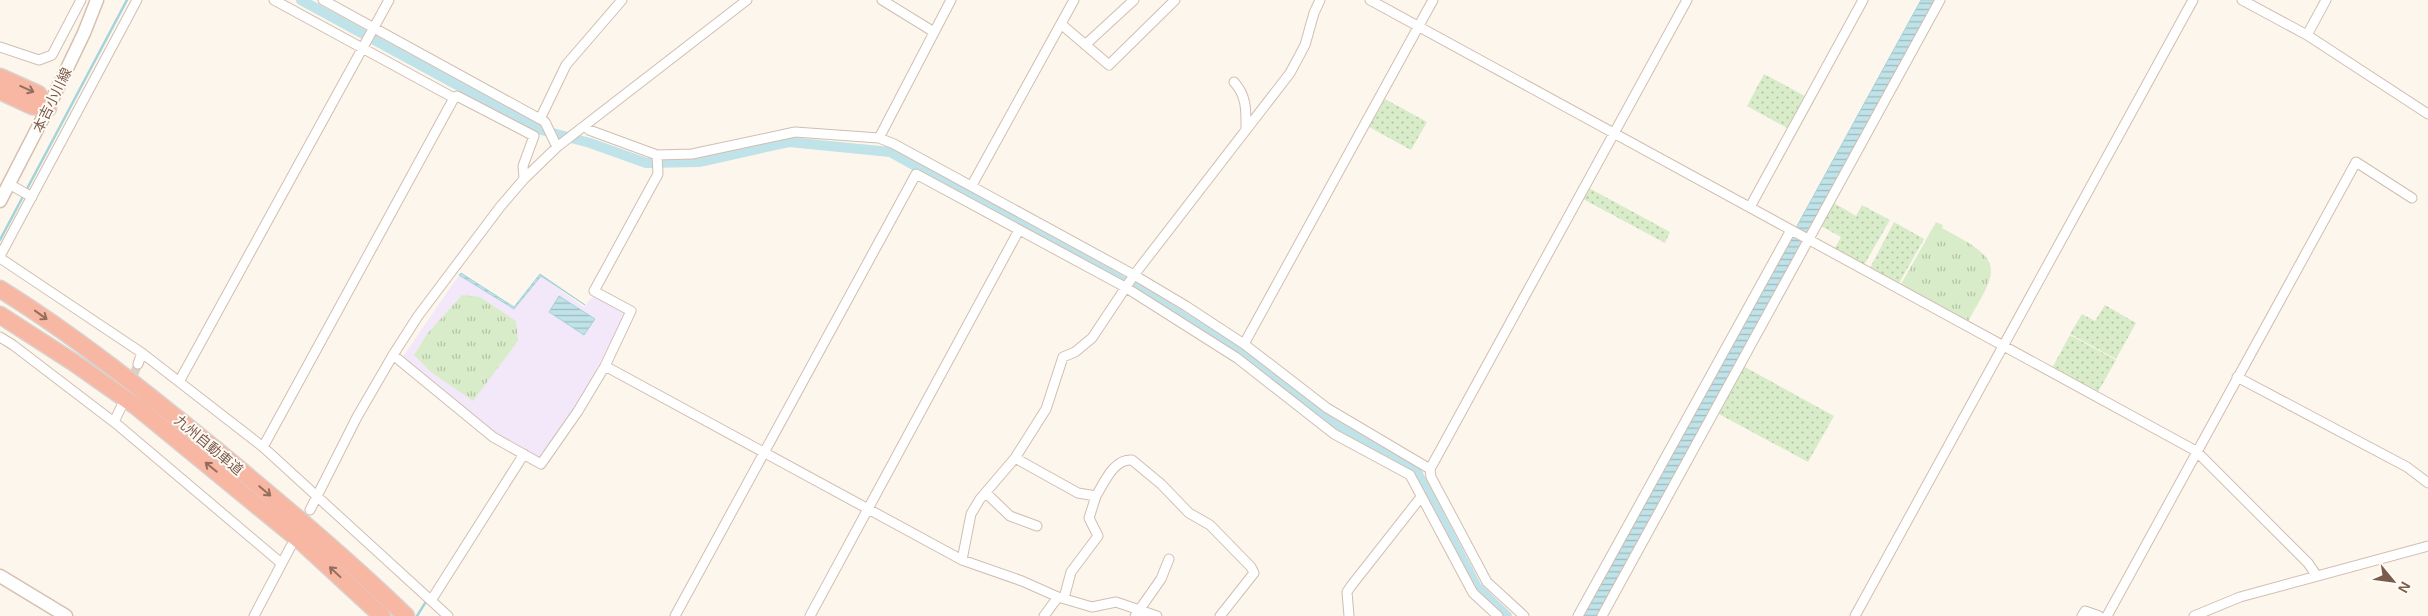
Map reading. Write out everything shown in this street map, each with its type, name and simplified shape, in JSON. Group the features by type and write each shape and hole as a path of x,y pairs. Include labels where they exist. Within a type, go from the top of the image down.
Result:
{"highway":[{"path":"0,77 38,94 48,108"},
{"path":"0,91 32,106 48,108"},
{"name":"九州自動車道","path":"0,289 33,309 147,393 315,532 378,605"},
{"name":"九州自動車道","path":"0,315 73,362 145,413 378,605 406,616"},
{"path":"0,323 73,362"}],"main road":[{"name":"本吉小川線","path":"1,200 84,33 97,0"},
{"path":"0,578 66,616"}],"street":[{"path":"0,47 39,60 52,55 81,0"},
{"path":"137,0 0,257 180,380 264,447 401,575 432,599 448,616"},
{"path":"274,0 454,98 457,96 534,136 523,166 524,178"},
{"path":"323,0 545,122 555,144"},
{"path":"180,380 389,0"},
{"path":"540,119 566,65 622,0"},
{"path":"310,510 357,417 418,316 524,178 555,144 747,0"},
{"path":"882,0 934,32"},
{"path":"878,138 951,0"},
{"path":"972,185 1074,0"},
{"path":"1085,45 1134,0"},
{"path":"1061,24 1109,65 1175,0"},
{"path":"962,560 971,514 1015,458 1046,409 1063,357 1075,352 1092,338 1125,287 1294,66 1305,45 1314,13 1320,0"},
{"path":"1370,0 2196,451 2308,563 2317,576"},
{"path":"1244,344 1433,0"},
{"path":"1524,616 1487,582 1431,477 1430,469 1687,0"},
{"path":"1750,207 1863,0"},
{"path":"1602,616 1940,0"},
{"path":"1856,616 2193,0"},
{"path":"2242,0 2306,35 2428,114"},
{"path":"2306,35 2326,0"},
{"path":"1234,82 1242,91 1246,129"},
{"path":"264,447 454,98"},
{"path":"589,130 657,156 692,154 795,132 878,138 894,144 1134,275 1244,344 1327,408 1430,469"},
{"path":"393,355 493,436 541,464 578,411 605,366 631,311 594,291 658,170 657,156"},
{"path":"2107,616 2356,162 2412,198"},
{"path":"675,616 916,174 1125,287 1238,358 1327,429 1410,475 1473,593 1498,616"},
{"path":"9,184 32,197"},
{"path":"810,616 1019,230"},
{"path":"1578,616 1791,230"},
{"path":"0,337 114,422 281,563"},
{"path":"138,364 142,354"},
{"path":"605,366 962,560 1022,581 1061,598 1092,606 1116,602 1137,613 1157,616"},
{"path":"2237,377 2407,467 2428,482"},
{"path":"114,422 122,404"},
{"path":"432,599 524,454"},
{"path":"1015,458 1078,493 1096,496"},
{"path":"1044,616 1061,598 1072,572 1098,536 1089,518 1096,496 1117,464 1127,459 1132,460 1161,484 1189,514 1210,524 1251,567 1254,573 1220,616"},
{"path":"986,493 1010,516 1037,526"},
{"path":"1348,616 1347,592 1421,497"},
{"path":"254,616 291,546"},
{"path":"2194,616 2240,597 2428,546"},
{"path":"1137,613 1161,579 1169,559"},
{"path":"2082,616 2085,611 2099,616"}],"shaded area":[{"path":"459,275 514,309 541,276 584,307 594,295 626,312 576,409 541,457 538,458 496,435 402,358"}],"green space":[{"path":"1764,74 1805,96 1787,128 1747,106"},
{"path":"1385,99 1427,122 1411,150 1369,127"},
{"path":"1589,188 1670,232 1665,243 1583,199"},
{"path":"1834,203 1856,216 1862,205 1890,220 1864,265 1834,250 1841,237 1821,226"},
{"path":"1894,222 1924,239 1898,285 1870,268"},
{"path":"1936,222 1943,225 1942,228 1977,249 1986,257 1990,266 1990,276 1986,288 1967,323 1900,286"},
{"path":"462,295 480,297 516,321 518,341 473,401 431,372 414,355 427,334"},
{"path":"2105,305 2136,323 2116,359 2070,334 2082,314 2095,321"},
{"path":"2070,335 2116,360 2098,392 2052,368"},
{"path":"1743,366 1834,416 1808,462 1717,413"}],"water":[{"path":"1921,0 1937,0 1598,616 1583,616"},
{"path":"461,273 514,307 540,274 585,305 541,276 514,309 459,275"},
{"path":"559,296 595,319 584,335 549,312"}],"waterway":[{"path":"0,240 127,0"},
{"path":"301,0 538,129 590,143 646,163 699,162 789,142 890,152 1143,292 1242,353 1330,422 1417,472 1477,587 1507,616"},
{"path":"417,616 427,600"}],"tunnel":[{"path":"123,401 138,364"}]}
